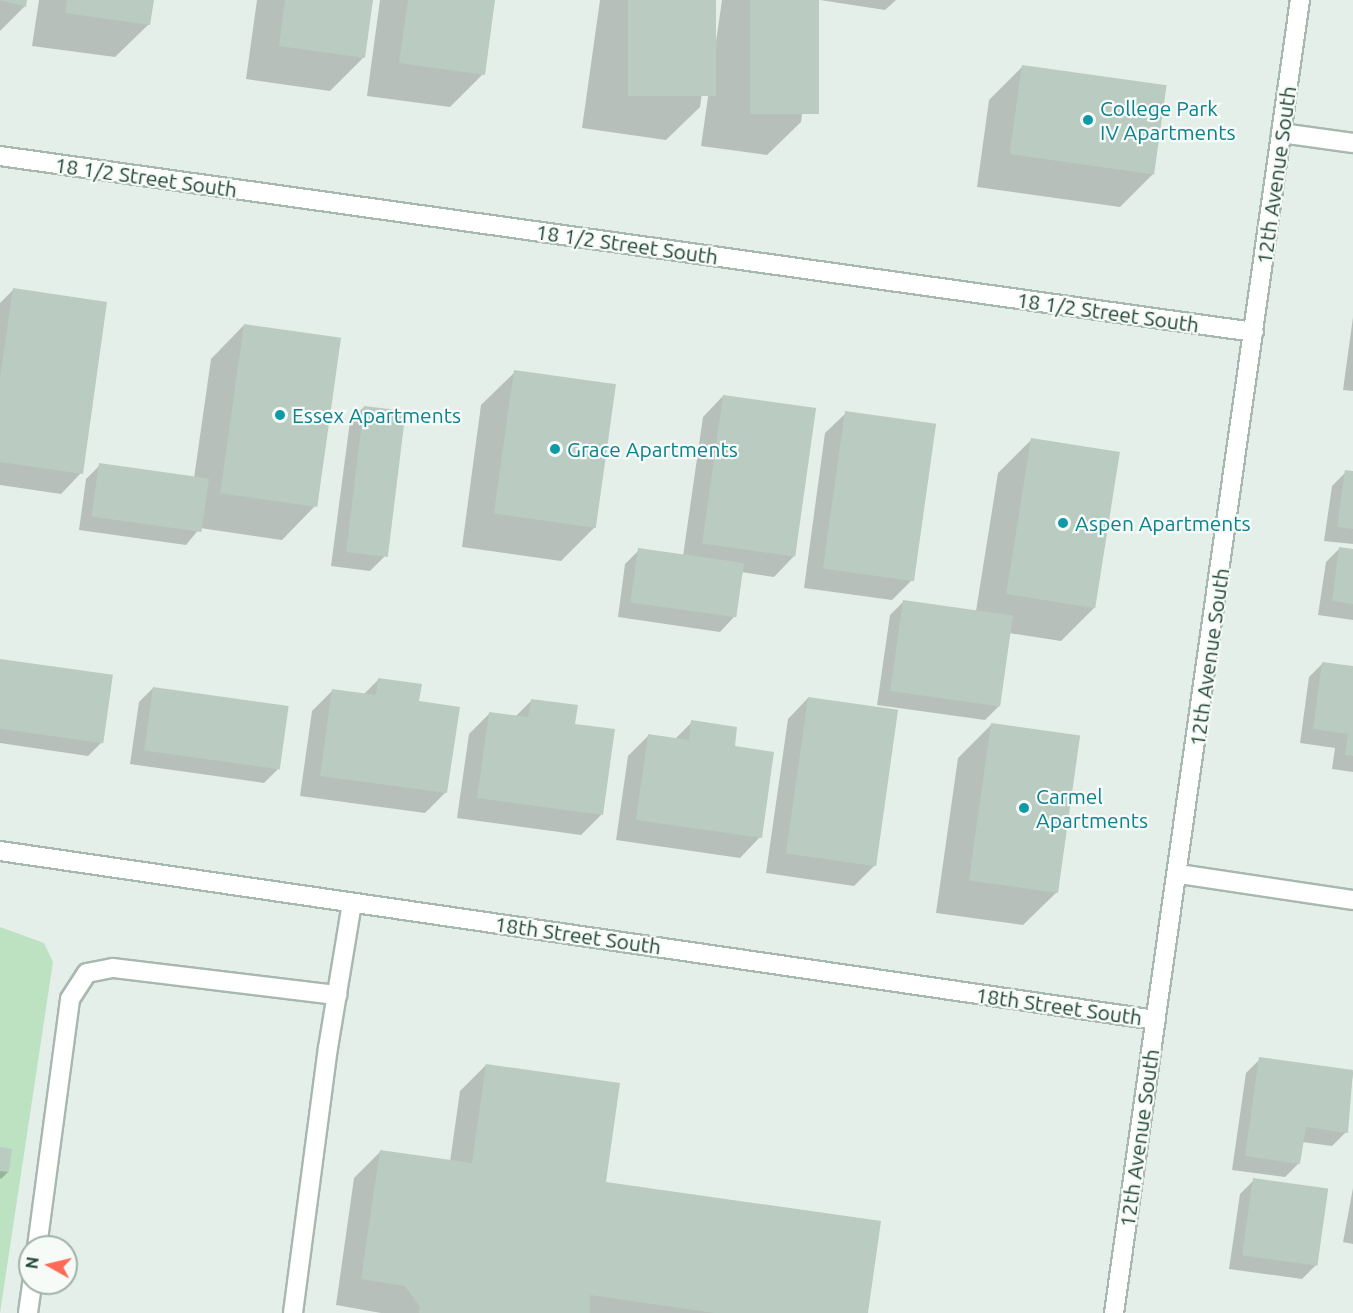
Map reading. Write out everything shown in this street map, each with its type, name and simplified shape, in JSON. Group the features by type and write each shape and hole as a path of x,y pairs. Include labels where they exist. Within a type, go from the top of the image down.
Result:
{"street":[{"name":"12th Avenue South","path":"1114,1313 1179,874 1300,0"},
{"path":"1281,132 1353,143"},
{"name":"18 1/2 Street South","path":"0,156 1254,332"},
{"name":"18th Street South","path":"0,851 1156,1020"},
{"path":"1179,874 1353,900"},
{"path":"293,1313 337,994 352,903"},
{"path":"39,1235 70,999 87,973 113,968 337,994"},
{"path":"28,1313 30,1295"}],"green space":[{"path":"0,927 44,943 53,962 0,1313"}],"building":[{"path":"0,0 27,0 26,7"},
{"path":"67,0 154,0 150,25 65,13"},
{"path":"285,0 373,0 365,58 279,46"},
{"path":"408,0 495,0 485,75 399,63"},
{"path":"628,0 716,0 716,96 628,96"},
{"path":"750,0 819,0 819,114 750,114"},
{"name":"College Park IV Apartments","path":"1022,65 1167,85 1154,174 1009,154"},
{"path":"13,288 107,302 83,474 0,462 0,378"},
{"name":"Essex Apartments","path":"244,324 341,338 317,507 220,493"},
{"name":"Grace Apartments","path":"514,370 616,384 596,528 494,514"},
{"path":"723,395 816,408 795,557 702,544"},
{"path":"364,406 406,411 388,557 346,552"},
{"path":"845,411 936,424 914,581 823,568"},
{"name":"Aspen Apartments","path":"1031,438 1120,452 1095,608 1006,594"},
{"path":"99,463 209,478 201,532 91,516"},
{"path":"1345,470 1353,471 1353,529 1337,527"},
{"path":"1339,547 1353,549 1353,604 1332,601"},
{"path":"638,548 744,563 736,617 630,602"},
{"path":"903,600 1013,615 1000,707 890,691"},
{"path":"0,659 113,675 103,743 0,729"},
{"path":"1322,662 1353,666 1353,756 1345,755 1348,734 1313,729"},
{"path":"378,678 422,684 419,701 460,707 447,793 320,776 332,689 376,695"},
{"path":"153,687 289,706 280,769 144,750"},
{"path":"808,697 898,710 876,866 786,853"},
{"path":"531,699 578,705 575,724 615,729 603,815 477,798 489,712 528,717"},
{"path":"691,720 737,727 735,746 774,752 762,838 636,820 648,734 689,740"},
{"name":"Carmel Apartments","path":"991,723 1080,736 1058,893 969,880"},
{"path":"1259,1057 1353,1070 1348,1133 1306,1127 1300,1164 1245,1156"},
{"path":"486,1064 620,1083 606,1182 881,1221 868,1313 715,1313 590,1295 590,1313 419,1313 420,1307 405,1286 361,1279 380,1150 472,1163"},
{"path":"0,1147 12,1149 9,1172 0,1171"},
{"path":"1253,1178 1328,1189 1317,1266 1242,1255"}],"place":[{"name":"College Park IV Apartments","path":"1088,120"},
{"name":"Essex Apartments","path":"280,415"},
{"name":"Grace Apartments","path":"555,449"},
{"name":"Aspen Apartments","path":"1063,523"},
{"name":"Carmel Apartments","path":"1024,808"}]}
